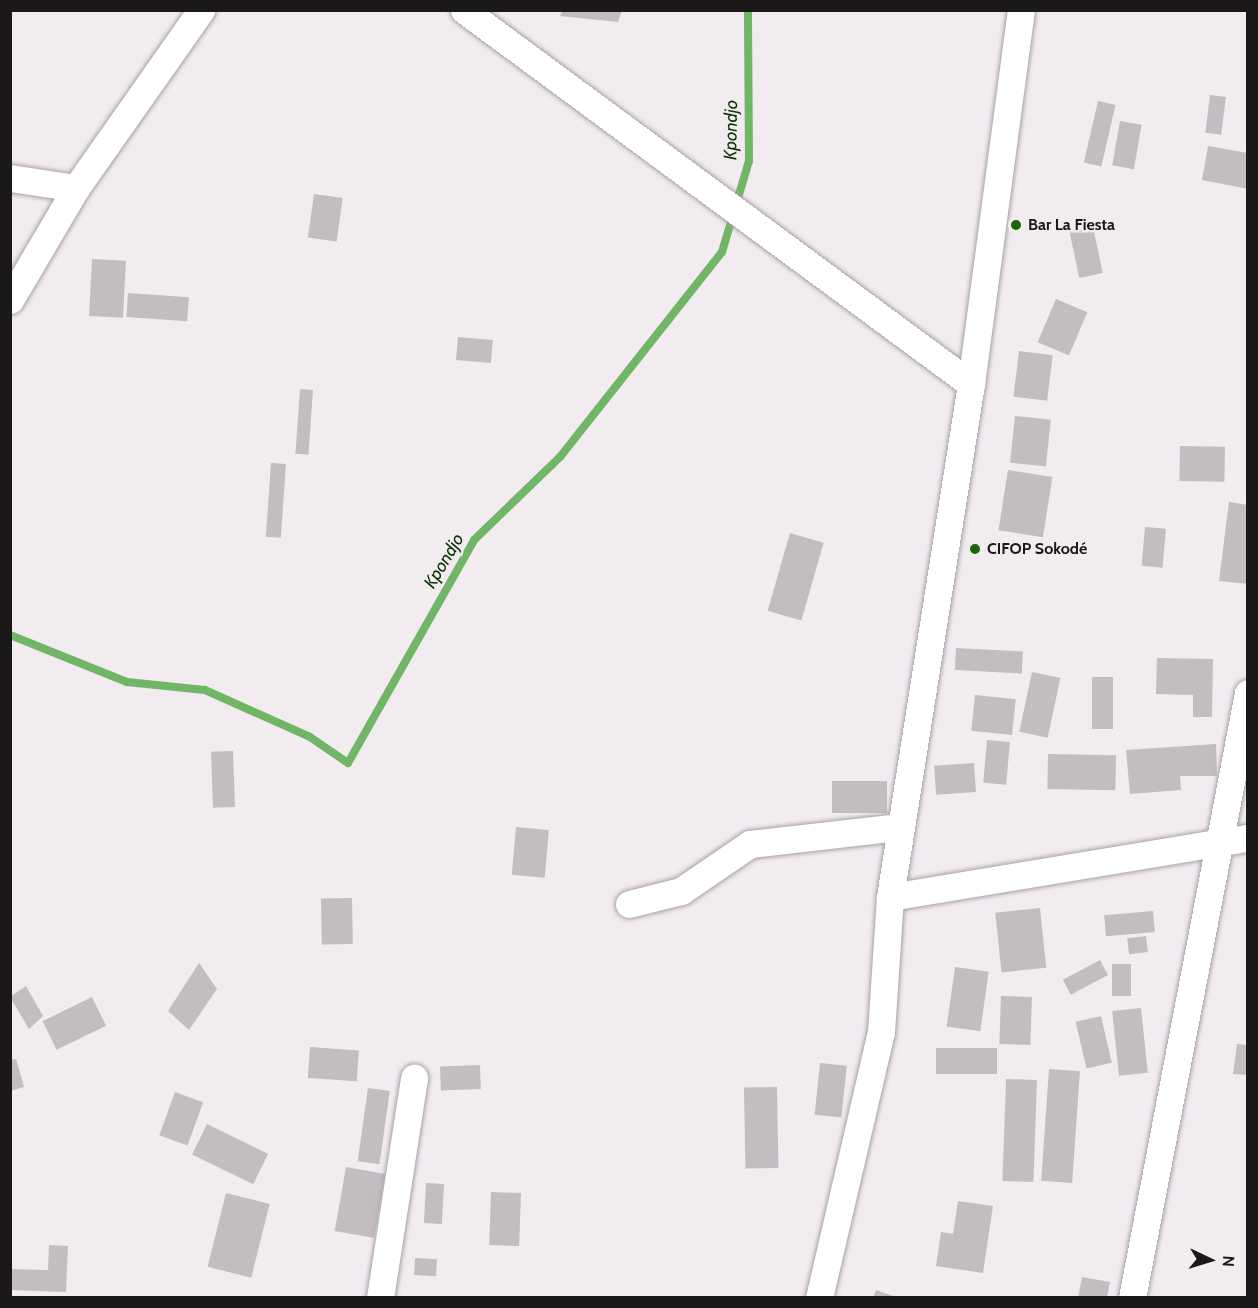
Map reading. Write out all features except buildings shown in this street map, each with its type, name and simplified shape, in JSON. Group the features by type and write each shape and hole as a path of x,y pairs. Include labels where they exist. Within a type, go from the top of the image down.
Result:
{"street":[{"path":"10,300 76,188 201,10"},
{"path":"464,10 696,184 771,236 971,384"},
{"path":"819,1298 882,1032 890,897 971,384 1021,10"},
{"path":"10,178 76,188"},
{"path":"1132,1298 1248,693"},
{"path":"629,904 681,891 750,844 900,827"},
{"path":"890,897 1248,838"},
{"path":"380,1298 414,1078"}],"waterway":[{"name":"Kpondjo","path":"10,635 127,682 205,690 310,737 348,763 474,540 560,457 722,252 749,161 748,10"}],"place":[{"name":"Bar La Fiesta","path":"1016,225"},
{"name":"CIFOP Sokodé","path":"975,549"}]}
